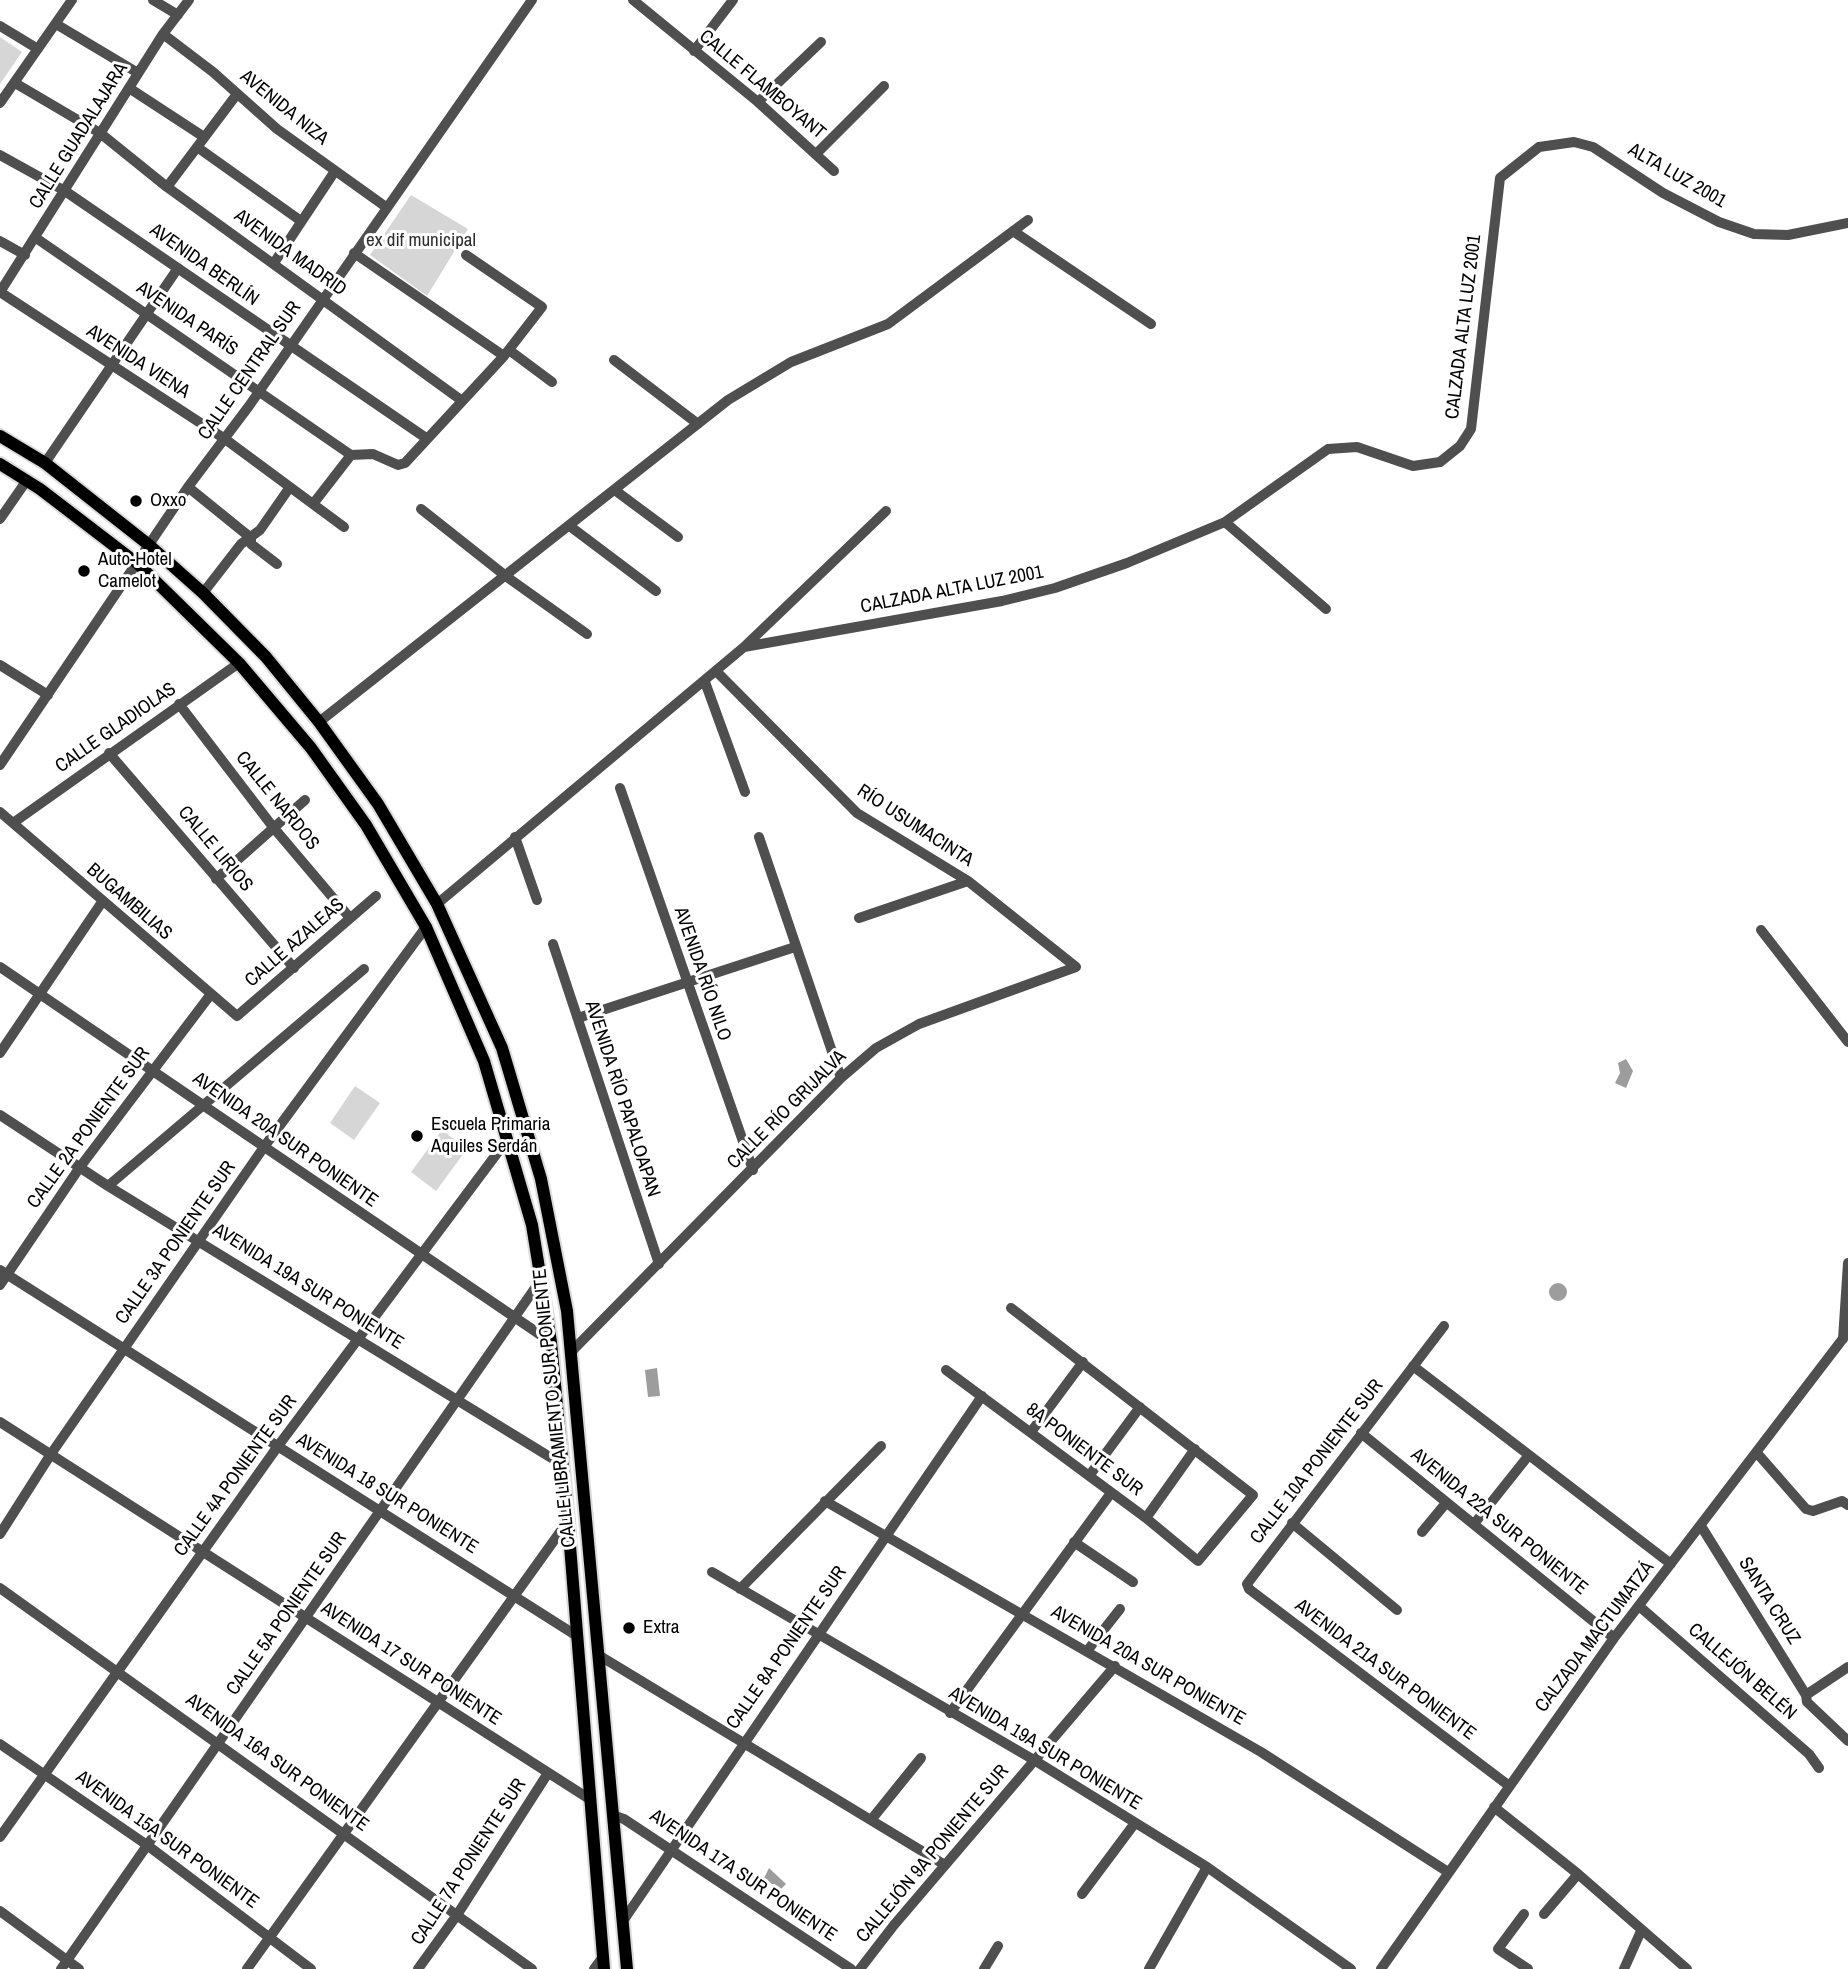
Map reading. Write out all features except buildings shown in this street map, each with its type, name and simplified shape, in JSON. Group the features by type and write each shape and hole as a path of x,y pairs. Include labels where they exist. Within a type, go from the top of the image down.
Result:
{"main road":[{"name":"CALLE LIBRAMIENTO SUR PONIENTE","path":"0,436 45,463 149,545 203,593 266,657 319,722 378,804 437,904 502,1048 541,1179 565,1298 615,1816 627,1969"},
{"name":"CALLE LIBRAMIENTO SUR PONIENTE","path":"0,464 27,480 138,564 239,663 311,748 366,825 426,927 484,1061 532,1226 551,1342 604,1963"}],"street":[{"path":"0,103 72,0"},
{"path":"153,0 178,15"},
{"name":"CALLE GUADALAJARA","path":"0,292 163,34 189,0"},
{"name":"CALLE CENTRAL SUR","path":"0,765 188,487 225,439 532,0"},
{"name":"CALLE FLAMBOYANT","path":"633,0 758,102 834,171"},
{"path":"694,51 733,0"},
{"path":"56,24 138,73"},
{"path":"0,26 38,49"},
{"name":"AVENIDA NIZA","path":"163,34 277,129 386,207"},
{"path":"758,102 821,42"},
{"name":"AVENIDA MADRID","path":"15,83 100,133 167,187 461,400"},
{"path":"817,153 884,86"},
{"path":"129,88 204,137"},
{"path":"167,187 237,94"},
{"name":"ALTA LUZ 2001","path":"1500,178 1539,147 1574,142 1593,147 1663,193 1719,222 1754,234 1788,235 1848,223"},
{"path":"197,147 301,221"},
{"name":"AVENIDA BERLÍN","path":"0,155 65,191 426,438"},
{"path":"274,263 335,171"},
{"name":"CALZADA ALTA LUZ 2001","path":"744,647 1002,601 1127,563 1225,522 1328,449 1357,447 1413,466 1440,462 1460,446 1471,429 1500,178"},
{"path":"319,722 747,388 791,362 888,324 1028,220"},
{"path":"1013,231 1151,324"},
{"name":"AVENIDA PARÍS","path":"36,238 259,389 262,395 351,455"},
{"path":"0,241 24,255"},
{"path":"354,253 552,382"},
{"path":"313,504 351,455 373,454 398,465 405,463 506,353 542,307 466,255"},
{"path":"45,463 178,268"},
{"name":"AVENIDA VIENA","path":"0,292 225,439 344,527"},
{"path":"614,360 698,424"},
{"path":"0,519 27,480"},
{"path":"188,487 251,538"},
{"path":"203,593 241,544 251,538 290,487"},
{"path":"615,491 678,537"},
{"path":"421,509 506,577 587,634"},
{"path":"437,904 705,682 886,511"},
{"path":"1225,522 1326,609"},
{"path":"571,527 656,592"},
{"path":"251,538 251,544 277,564"},
{"name":"CALLE GLADIOLAS","path":"13,823 239,663"},
{"path":"0,665 48,695"},
{"name":"RÍO USUMACINTA","path":"716,671 849,806 968,881 1076,967"},
{"path":"705,682 745,792"},
{"name":"CALLE NARDOS","path":"178,704 273,827 350,918"},
{"name":"CALLE LIRIOS","path":"109,753 294,968"},
{"name":"AVENIDA RÍO NILO","path":"620,789 753,1170"},
{"path":"216,878 305,800"},
{"name":"BUGAMBILIAS","path":"0,812 237,1016"},
{"path":"515,837 537,900"},
{"path":"758,837 841,1078"},
{"path":"859,918 968,881"},
{"name":"CALLE AZALEAS","path":"237,1016 376,896"},
{"path":"0,1053 102,902"},
{"name":"CALLE 3A PONIENTE SUR","path":"0,1534 51,1454 264,1147 426,927"},
{"path":"1761,930 1848,1042"},
{"name":"AVENIDA RÍO PAPALOAPAN","path":"553,944 659,1265"},
{"path":"578,1018 795,947"},
{"name":"AVENIDA 20A SUR PONIENTE","path":"0,967 551,1342"},
{"name":"CALLE RÍO GRIJALVA","path":"571,1352 841,1078 876,1048 919,1024 1076,967"},
{"path":"108,1186 364,969"},
{"name":"CALLE 2A PONIENTE SUR","path":"0,1285 3,1273 152,1069 211,994"},
{"name":"AVENIDA 19A SUR PONIENTE","path":"0,1115 108,1186 563,1465"},
{"name":"CALLE 4A PONIENTE SUR","path":"0,1837 278,1446 507,1140"},
{"path":"1845,1336 1848,1263"},
{"name":"AVENIDA 18 SUR PONIENTE","path":"3,1273 577,1636"},
{"name":"CALLE 5A PONIENTE SUR","path":"64,1964 542,1278"},
{"path":"1011,1308 1195,1449 1146,1518"},
{"name":"CALLE 10A PONIENTE SUR","path":"1249,1579 1444,1326"},
{"name":"CALZADA MACTUMATZÁ","path":"1383,1968 1508,1785 1614,1639 1845,1336"},
{"path":"1031,1432 1083,1362"},
{"path":"1413,1366 1671,1564"},
{"name":"8A PONIENTE SUR","path":"946,1370 1146,1518 1198,1561 1253,1495 1195,1449"},
{"name":"CALLE 8A PONIENTE SUR","path":"623,1921 982,1396"},
{"path":"1089,1476 1140,1407"},
{"name":"AVENIDA 17 SUR PONIENTE","path":"0,1422 591,1800"},
{"name":"AVENIDA 22A SUR PONIENTE","path":"1361,1433 1614,1639"},
{"path":"740,1589 881,1446"},
{"path":"1757,1453 1806,1509 1813,1511 1842,1501 1848,1505"},
{"path":"1474,1524 1529,1455"},
{"path":"950,1713 1111,1493"},
{"name":"AVENIDA 20A SUR PONIENTE","path":"825,1501 1261,1752 1448,1872"},
{"path":"1422,1532 1446,1503"},
{"path":"247,1969 568,1521"},
{"path":"1292,1523 1397,1610"},
{"name":"SANTA CRUZ","path":"1700,1527 1807,1695 1807,1702 1848,1741"},
{"path":"1074,1542 1133,1582"},
{"name":"AVENIDA 19A SUR PONIENTE","path":"712,1572 1034,1760 1208,1867 1351,1969"},
{"name":"AVENIDA 21A SUR PONIENTE","path":"1249,1579 1250,1589 1508,1785"},
{"name":"AVENIDA 16A SUR PONIENTE","path":"0,1588 531,1969"},
{"name":"CALLEJÓN BELÉN","path":"1639,1606 1809,1754 1819,1768"},
{"path":"1087,1651 1120,1609"},
{"path":"600,1656 945,1865"},
{"name":"CALLEJÓN 9A PONIENTE SUR","path":"860,1969 1115,1666"},
{"path":"1807,1695 1848,1667"},
{"name":"AVENIDA 15A SUR PONIENTE","path":"0,1744 147,1844 311,1969"},
{"path":"870,1820 921,1758"},
{"name":"CALLE 7A PONIENTE SUR","path":"418,1969 457,1915 548,1773"},
{"path":"1494,1807 1578,1874 1687,1969"},
{"name":"AVENIDA 17A SUR PONIENTE","path":"615,1816 673,1850 851,1969"},
{"path":"1082,1894 1135,1823"},
{"path":"1149,1969 1208,1867"},
{"path":"1544,1914 1578,1874"},
{"path":"0,1911 64,1964 79,1969"},
{"path":"1524,1914 1498,1949 1528,1969"},
{"path":"1624,1969 1641,1931"},
{"path":"984,1969 998,1946"},
{"path":"594,1969 604,1963"}],"green space":[{"path":"0,37 22,52 0,84"},
{"name":"ex dif municipal","path":"411,195 468,229 427,296 370,255"},
{"path":"355,1086 380,1103 354,1140 330,1123"},
{"path":"442,1130 467,1149 436,1191 411,1172"}],"shaded area":[{"path":"1626,1059 1633,1071 1626,1088 1615,1083 1620,1073 1618,1063"},
{"path":"1558,1283 1564,1286 1567,1292 1564,1298 1558,1301 1552,1298 1549,1292 1552,1286"},
{"path":"657,1368 660,1396 648,1397 645,1370"},
{"path":"769,1868 786,1884 780,1890 764,1878"}],"place":[{"name":"Oxxo","path":"136,501"},
{"name":"Auto-Hotel Camelot","path":"84,571"},
{"name":"Escuela Primaria Aquiles Serdán","path":"417,1136"},
{"name":"Extra","path":"629,1628"}]}
